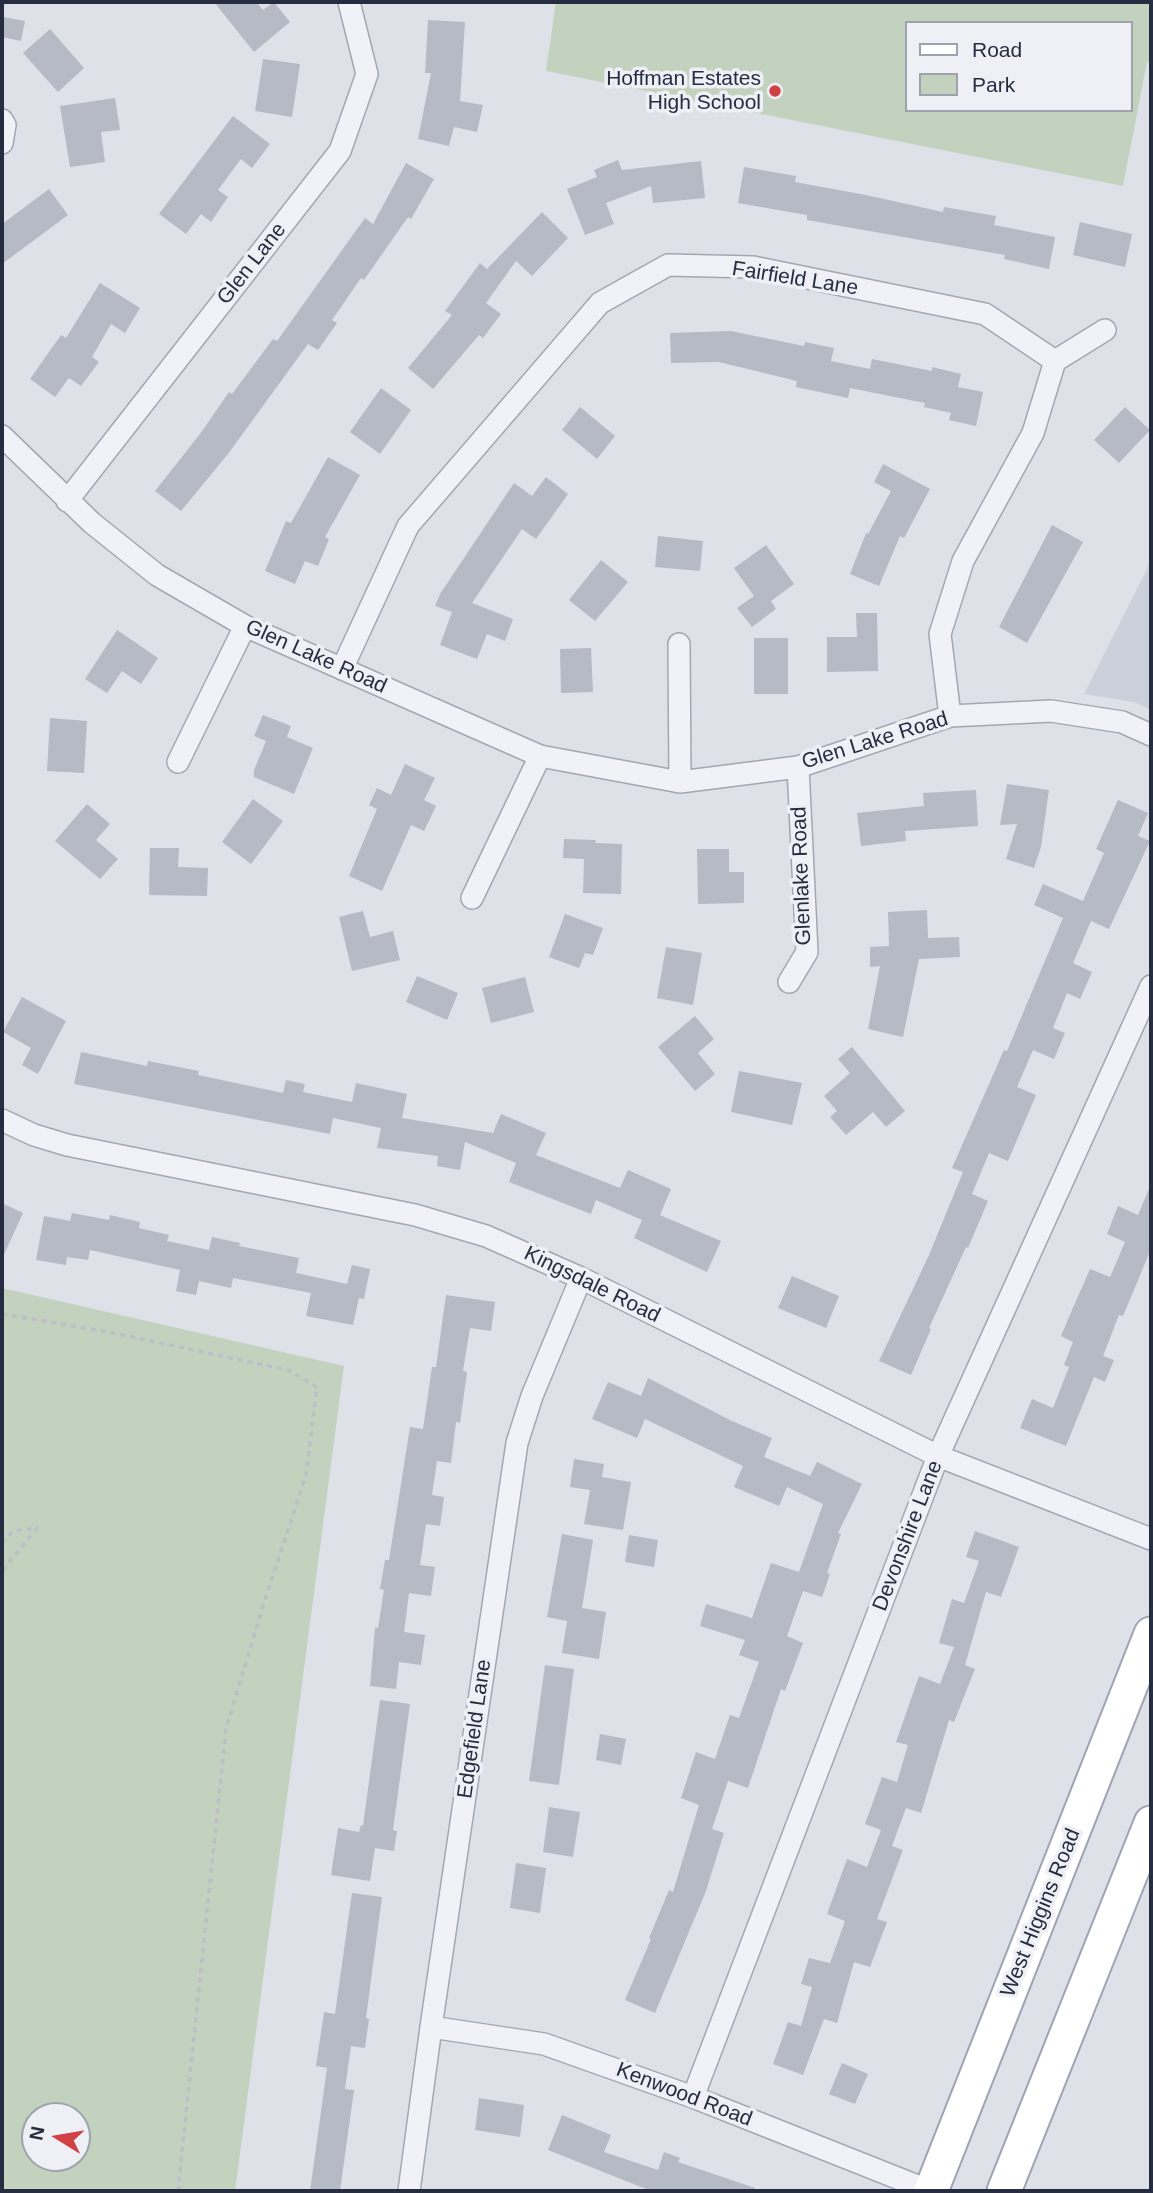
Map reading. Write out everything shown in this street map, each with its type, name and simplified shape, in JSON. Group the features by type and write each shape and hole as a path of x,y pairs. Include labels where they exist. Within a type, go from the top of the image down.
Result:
{"main road":[{"name":"West Higgins Road","path":"930,2191 1151,1634"},
{"path":"1004,2191 1151,1823"}],"street":[{"name":"Glen Lane","path":"67,501 340,151 367,74 349,2"},
{"path":"2,120 5,124 2,143"},
{"name":"Fairfield Lane","path":"342,669 408,526 600,303 668,265 753,267 985,314 1055,361"},
{"path":"950,716 940,634 963,561 1032,433 1055,361 1105,330"},
{"name":"Glen Lake Road","path":"2,436 67,501 157,575 245,626 540,756 680,782 798,766 950,716 1051,711 1122,722 1151,736"},
{"path":"178,762 245,626"},
{"path":"678,644 680,782"},
{"path":"472,898 540,756"},
{"name":"Glenlake Road","path":"789,982 807,952 798,766"},
{"name":"Devonshire Lane","path":"693,2097 938,1456 1151,986"},
{"name":"Kingsdale Road","path":"2,1121 67,1145 415,1215 486,1236 581,1278 938,1456 1151,1539"},
{"name":"Edgefield Lane","path":"409,2191 517,1443 532,1396 581,1278"},
{"name":"Kenwood Road","path":"431,2027 544,2044 693,2097 930,2191"}],"path":[{"path":"2,1314 108,1332 288,1370 317,1387 306,1475 226,1729 178,2191"},
{"path":"2,1544 13,1531 37,1528 2,1571"}],"shaded area":[{"path":"1151,561 1151,710 1134,702 1084,694"}],"green space":[{"name":"Hoffman Estates High School","path":"556,2 1151,2 1151,63 1147,62 1123,186 546,71"},
{"path":"2,1288 344,1366 235,2191 2,2191"}],"building":[{"path":"214,2 256,2 263,10 274,2 290,22 254,52"},
{"path":"4,17 25,21 21,41 2,37"},
{"path":"428,20 465,22 460,101 483,105 477,132 454,127 449,146 418,139 431,73 425,73"},
{"path":"50,29 84,68 58,92 23,53"},
{"path":"263,59 300,64 292,117 255,111"},
{"path":"115,98 120,130 101,132 105,162 70,167 60,106"},
{"path":"233,116 270,144 252,168 241,159 218,190 228,197 211,222 201,214 186,234 159,214"},
{"path":"618,160 622,170 701,161 705,198 653,203 651,186 606,203 614,224 585,235 567,189 597,177 594,170"},
{"path":"406,163 434,179 411,219 408,217 364,280 361,278 332,320 337,323 318,350 308,344 228,454 181,511 155,491 229,392 232,394 273,339 277,341 365,218 373,224"},
{"path":"744,167 796,176 795,182 943,212 944,207 996,216 994,225 1055,237 1049,269 1004,259 1005,255 807,220 807,215 738,203"},
{"path":"49,189 68,215 2,264 2,224"},
{"path":"542,212 568,238 532,276 516,261 486,303 501,314 483,338 479,335 433,389 408,368 452,315 445,311 480,263 487,269"},
{"path":"1080,222 1132,234 1125,267 1073,255"},
{"path":"100,283 140,308 125,333 111,324 92,357 99,362 81,386 69,378 55,397 30,379 61,335 66,338"},
{"path":"731,331 804,346 805,342 834,348 831,361 870,369 872,359 961,374 958,387 983,392 976,426 949,420 951,413 924,407 925,403 850,388 848,398 796,387 797,381 719,362 671,363 670,333"},
{"path":"381,388 411,410 380,454 350,432"},
{"path":"580,407 615,436 597,459 562,430"},
{"path":"1125,407 1150,430 1119,463 1094,440"},
{"path":"328,457 360,475 325,537 329,539 318,566 305,561 295,584 265,571 286,521 291,523"},
{"path":"883,464 930,489 904,538 900,536 879,586 850,574 866,533 868,534 891,491 874,482"},
{"path":"546,477 568,494 536,539 522,529 472,603 513,619 505,641 487,634 477,659 440,645 452,612 435,606 440,594 514,483 532,496"},
{"path":"1052,525 1083,542 1027,643 999,627"},
{"path":"658,536 703,541 700,571 655,567"},
{"path":"766,545 794,584 771,601 776,609 752,627 737,608 754,596 734,568"},
{"path":"601,560 628,582 595,621 569,600"},
{"path":"856,613 877,613 878,671 827,672 827,637 857,637"},
{"path":"117,630 158,658 141,684 122,671 107,693 85,679"},
{"path":"754,638 788,638 788,694 754,694"},
{"path":"591,648 593,692 561,693 560,649"},
{"path":"263,715 291,726 287,737 313,748 294,794 254,777 254,770 266,741 254,736"},
{"path":"50,718 87,721 84,773 47,771"},
{"path":"405,764 435,778 424,800 436,806 424,831 411,825 382,891 349,876 377,809 369,805 377,788 391,795"},
{"path":"1007,784 1049,790 1041,847 1034,868 1006,859 1017,824 1000,825"},
{"path":"976,790 978,826 905,831 906,841 861,846 857,813 924,806 923,793"},
{"path":"253,799 283,821 251,864 222,842"},
{"path":"1118,800 1148,813 1138,836 1150,841 1109,929 1091,921 1073,963 1092,972 1080,999 1067,993 1053,1028 1065,1033 1054,1059 1033,1050 1017,1087 1036,1095 1008,1161 989,1153 972,1194 988,1201 929,1328 931,1329 911,1375 879,1361 929,1255 963,1172 952,1168 1004,1050 1007,1051 1063,918 1034,905 1043,884 1083,901 1104,853 1096,849"},
{"path":"87,804 110,824 96,840 118,859 100,879 55,841"},
{"path":"564,839 622,844 621,894 583,893 584,859 563,858"},
{"path":"150,848 179,848 178,867 208,868 207,896 149,895"},
{"path":"697,849 729,849 729,872 744,872 744,903 698,904"},
{"path":"927,910 928,938 959,937 960,957 919,959 903,1037 868,1029 880,966 870,967 870,947 889,946 888,912"},
{"path":"363,911 370,937 393,931 400,960 352,971 339,917"},
{"path":"565,914 603,928 593,955 585,953 579,968 549,957"},
{"path":"666,947 702,953 693,1005 657,998"},
{"path":"417,976 458,993 447,1020 406,1002"},
{"path":"525,977 534,1012 491,1023 482,988"},
{"path":"22,997 66,1021 38,1074 22,1065 31,1048 3,1032"},
{"path":"695,1016 714,1039 698,1053 715,1074 695,1091 658,1047"},
{"path":"852,1047 905,1111 886,1127 873,1112 846,1135 830,1117 837,1111 824,1096 850,1073 838,1059"},
{"path":"81,1052 147,1066 148,1061 199,1071 198,1075 283,1093 286,1080 305,1084 303,1092 352,1102 356,1083 407,1094 402,1118 493,1133 501,1114 546,1133 536,1155 620,1188 628,1170 671,1189 660,1215 721,1241 707,1272 634,1238 642,1220 596,1200 591,1214 509,1182 516,1163 465,1142 460,1170 437,1166 438,1156 377,1148 381,1128 333,1118 330,1134 74,1084"},
{"path":"739,1071 802,1083 792,1125 731,1112"},
{"path":"1151,1184 1151,1249 1123,1316 1119,1315 1103,1356 1114,1360 1105,1382 1094,1377 1066,1446 1020,1428 1032,1399 1053,1408 1069,1367 1064,1365 1073,1342 1061,1336 1072,1310 1090,1269 1110,1277 1125,1242 1107,1234 1118,1206 1138,1215"},
{"path":"2,1203 23,1213 2,1259"},
{"path":"72,1213 109,1220 110,1215 140,1222 139,1228 169,1235 167,1241 209,1250 212,1237 240,1243 239,1246 299,1258 296,1273 347,1284 352,1265 370,1269 364,1299 359,1298 353,1325 306,1316 311,1293 233,1278 231,1288 199,1281 196,1295 176,1291 180,1270 90,1250 88,1260 67,1257 66,1265 36,1260 44,1216 70,1221"},
{"path":"792,1276 839,1296 826,1328 778,1308"},
{"path":"446,1295 495,1302 491,1331 470,1328 463,1371 467,1372 460,1423 456,1422 451,1463 437,1461 432,1495 444,1497 440,1526 426,1524 420,1565 435,1567 431,1596 409,1593 404,1632 425,1635 421,1665 399,1662 396,1689 370,1686 375,1628 378,1628 384,1590 380,1589 385,1560 389,1560 410,1427 423,1429 432,1367 436,1367"},
{"path":"648,1378 732,1421 772,1438 764,1457 810,1476 817,1462 862,1484 838,1533 841,1534 827,1573 830,1574 822,1597 803,1591 787,1636 803,1643 785,1691 781,1689 748,1788 728,1781 712,1829 724,1833 706,1891 655,2013 625,2000 669,1890 673,1892 699,1805 681,1798 696,1752 715,1759 730,1715 739,1718 759,1662 739,1655 745,1640 700,1626 706,1604 752,1618 771,1563 799,1572 823,1504 787,1487 779,1506 734,1487 743,1466 645,1419 637,1438 592,1419 608,1382 641,1396"},
{"path":"574,1459 604,1464 602,1477 631,1482 623,1530 584,1524 590,1490 570,1487"},
{"path":"975,1531 1019,1547 1001,1597 986,1592 965,1665 975,1669 954,1722 949,1720 921,1813 906,1808 892,1846 903,1850 877,1919 887,1922 870,1967 854,1962 837,2023 824,2019 803,2075 773,2064 788,2022 801,2026 812,1987 801,1984 809,1958 830,1963 845,1921 827,1914 847,1859 867,1867 881,1830 865,1824 882,1777 897,1782 908,1745 896,1742 919,1676 940,1684 954,1647 939,1643 952,1599 964,1603 979,1561 966,1557"},
{"path":"562,1534 593,1540 582,1608 606,1612 599,1659 562,1653 567,1621 547,1617"},
{"path":"629,1535 658,1540 654,1567 625,1562"},
{"path":"545,1665 574,1669 559,1785 529,1781"},
{"path":"380,1700 410,1704 393,1830 397,1831 394,1851 375,1848 370,1881 331,1875 338,1828 359,1832 361,1825 363,1826"},
{"path":"600,1734 626,1739 621,1765 596,1760"},
{"path":"549,1807 580,1812 573,1857 543,1852"},
{"path":"516,1863 546,1868 540,1913 510,1908"},
{"path":"352,1893 382,1897 366,2018 369,2019 365,2048 351,2046 345,2089 354,2090 340,2191 310,2191 327,2068 316,2066 324,2012 335,2014"},
{"path":"842,2063 868,2074 855,2104 829,2094"},
{"path":"479,2098 524,2105 520,2137 475,2130"},
{"path":"562,2115 611,2135 604,2152 658,2170 664,2152 680,2158 678,2162 755,2188 755,2191 651,2191 548,2150"}],"place":[{"name":"Hoffman Estates High School","path":"775,91"}]}
